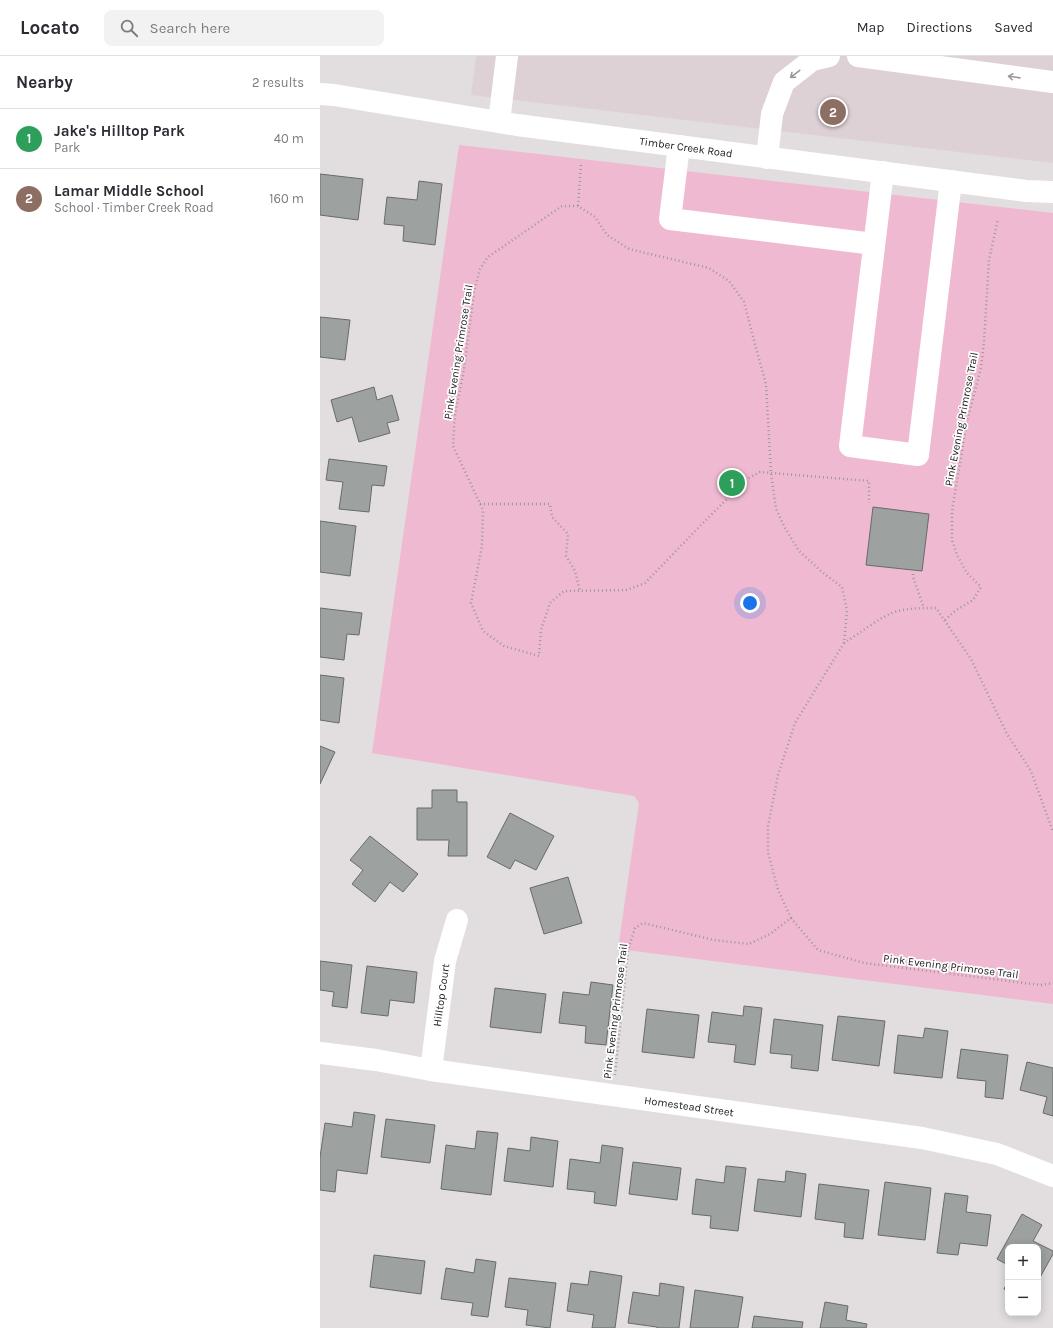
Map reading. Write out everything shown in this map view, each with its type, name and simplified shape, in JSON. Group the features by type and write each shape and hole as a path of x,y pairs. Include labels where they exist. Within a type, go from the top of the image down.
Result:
{"street":[{"path":"499,122 507,56"},
{"path":"767,158 772,114 784,82 812,60 829,56"},
{"path":"858,56 1053,82"},
{"name":"Timber Creek Road","path":"320,94 499,122 767,158 1026,191 1053,192"},
{"path":"679,146 670,219 874,244"},
{"path":"883,172 850,446 918,455 951,181"},
{"name":"Hilltop Court","path":"431,1070 445,961 457,920"},
{"name":"Homestead Street","path":"320,1053 376,1060 431,1070 922,1138 997,1154 1053,1176"}],"path":[{"path":"578,206 581,165"},
{"name":"Pink Evening Primrose Trail","path":"771,473 760,472 747,479 645,583 627,590 596,592 564,591 550,603 541,630 539,656 504,646 483,631 471,603 482,546 483,510 453,446 455,414 464,370 474,292 480,269 488,257 562,206 578,206 595,217 607,235 629,248 709,268 729,281 744,302 766,384 771,473 776,509 785,528 799,551 822,572 842,587 847,611 844,643"},
{"name":"Pink Evening Primrose Trail","path":"945,620 955,611 973,600 981,587 967,573 957,555 952,540 952,510 967,421 981,368 989,260 998,219"},
{"path":"771,473 869,480 869,503"},
{"path":"480,504 550,504 552,517 568,534 566,556 575,571 580,591"},
{"path":"913,570 913,577 924,608"},
{"name":"Pink Evening Primrose Trail","path":"1053,832 1031,771 1007,734 972,659 936,608 897,611 844,643 795,723 778,775 768,826 768,852 778,890 791,918 818,950 864,963 1041,986 1053,983"},
{"name":"Pink Evening Primrose Trail","path":"613,1095 628,950 635,928 642,923 714,940 749,944 770,934 791,918"}],"shaded area":[{"path":"476,56 1053,56 1053,163 471,95"},
{"path":"459,145 1053,213 1053,1004 618,949 639,803 634,796 372,753"}],"building":[{"path":"320,174 363,179 358,220 320,215"},
{"path":"419,181 442,184 435,245 403,241 404,226 384,224 387,197 417,200"},
{"path":"320,317 350,320 345,360 320,357"},
{"path":"374,387 377,400 392,395 399,420 387,423 390,433 359,442 352,417 337,422 331,400"},
{"path":"329,459 387,466 384,486 372,485 369,512 339,509 343,482 326,480"},
{"path":"873,507 929,514 922,571 866,565"},
{"path":"320,521 356,526 350,576 320,572"},
{"path":"320,608 362,613 359,635 347,634 344,660 320,657"},
{"path":"320,675 344,678 339,723 320,720"},
{"path":"320,746 335,752 320,784"},
{"path":"432,790 457,790 457,802 467,802 467,856 448,856 449,840 417,840 417,808 432,808"},
{"path":"510,813 554,836 536,870 515,860 510,869 487,857"},
{"path":"370,836 418,874 403,892 390,882 375,902 352,884 363,870 350,860"},
{"path":"568,877 582,923 544,934 530,888"},
{"path":"320,961 352,965 347,1008 332,1006 334,992 320,990"},
{"path":"367,966 417,972 414,1003 390,1000 388,1016 361,1013"},
{"path":"591,982 613,985 606,1045 585,1043 586,1026 559,1023 563,992 589,995"},
{"path":"495,988 546,994 541,1033 490,1027"},
{"path":"744,1006 762,1008 755,1065 734,1062 736,1045 708,1042 712,1012 743,1016"},
{"path":"647,1009 699,1015 694,1058 642,1052"},
{"path":"838,1016 885,1021 879,1066 832,1060"},
{"path":"774,1019 823,1025 818,1071 791,1068 792,1055 770,1053"},
{"path":"925,1028 948,1031 942,1078 894,1073 898,1035 923,1038"},
{"path":"961,1049 1008,1055 1003,1099 985,1097 986,1081 957,1078"},
{"path":"1027,1062 1053,1068 1053,1116 1043,1113 1047,1097 1020,1090"},
{"path":"354,1112 375,1115 367,1174 337,1170 335,1192 320,1190 320,1157 325,1123 352,1127"},
{"path":"386,1119 435,1125 430,1163 381,1157"},
{"path":"477,1131 498,1133 491,1195 441,1189 446,1145 475,1149"},
{"path":"531,1137 558,1141 553,1187 504,1181 508,1148 530,1151"},
{"path":"602,1145 623,1148 616,1206 594,1203 595,1192 567,1189 570,1159 600,1163"},
{"path":"633,1162 681,1168 677,1200 629,1194"},
{"path":"726,1166 746,1168 738,1231 710,1228 711,1216 692,1214 696,1179 724,1183"},
{"path":"786,1171 806,1174 801,1217 754,1211 758,1179 785,1182"},
{"path":"885,1182 931,1188 925,1240 878,1235"},
{"path":"819,1184 869,1190 863,1239 844,1237 845,1223 815,1219"},
{"path":"945,1193 968,1196 966,1212 991,1215 987,1246 960,1243 958,1255 937,1253"},
{"path":"1022,1214 1042,1225 1033,1241 1039,1244 1005,1244"},
{"path":"1005,1245 1005,1263 997,1259"},
{"path":"1041,1245 1053,1251 1053,1254 1041,1276"},
{"path":"374,1255 425,1261 421,1294 370,1287"},
{"path":"476,1259 496,1262 488,1317 471,1315 473,1303 441,1299 446,1268 474,1273"},
{"path":"590,1271 622,1276 615,1328 592,1328 594,1315 567,1311 571,1283 588,1285"},
{"path":"509,1278 556,1283 550,1328 526,1325 528,1310 505,1307"},
{"path":"660,1283 684,1287 679,1328 657,1328 628,1323 633,1292 659,1296"},
{"path":"695,1290 743,1297 738,1328 690,1328"},
{"path":"825,1302 848,1306 846,1320 867,1324 866,1328 820,1328"},
{"path":"754,1316 803,1322 802,1328 752,1328"}],"place":[{"name":"Lamar Middle School","path":"833,112"},
{"name":"Jake's Hilltop Park","path":"732,483"}]}
